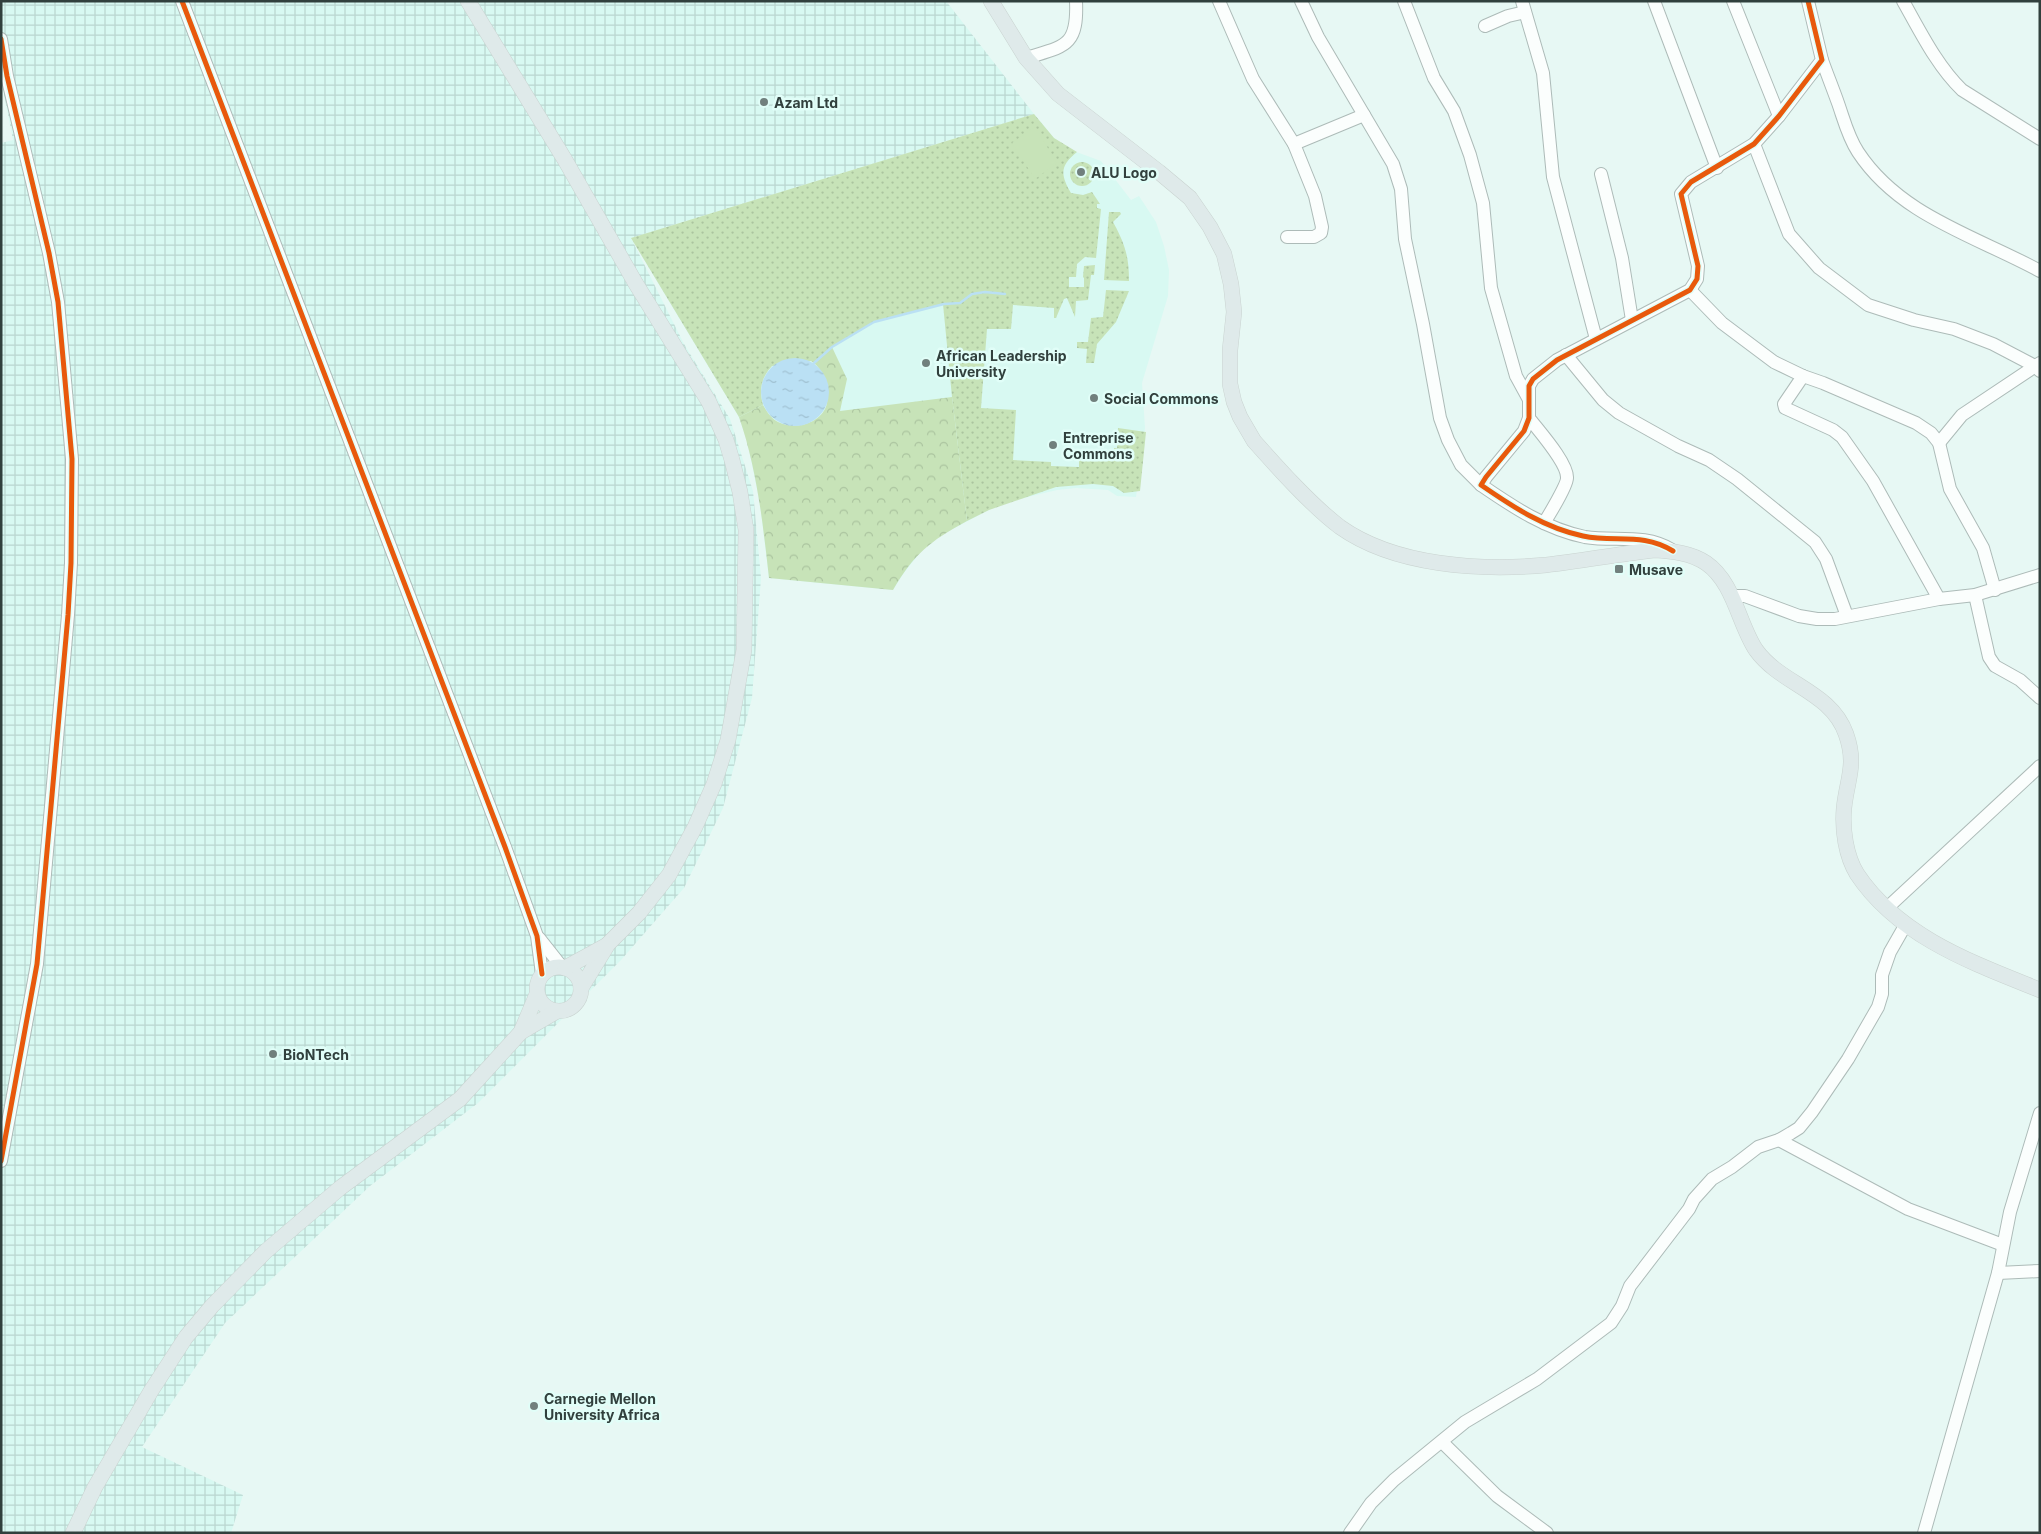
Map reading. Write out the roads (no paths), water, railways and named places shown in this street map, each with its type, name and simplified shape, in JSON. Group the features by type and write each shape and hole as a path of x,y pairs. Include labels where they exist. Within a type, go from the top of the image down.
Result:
{"main road":[{"path":"72,1533 94,1487 146,1399 186,1338 212,1306 266,1251 340,1188 460,1099 521,1032 557,1011 564,1010 577,1002 581,988 608,944 639,913 669,875 705,805 728,740 744,650 746,530 743,509 726,440 709,402 641,292 556,144 468,1"},
{"path":"991,1 1026,58 1058,94 1190,198 1210,227 1224,254 1231,284 1234,312 1230,350 1230,384 1234,402 1240,417 1254,441 1277,467 1340,526 1364,541 1392,553 1420,561 1498,566 1545,565 1636,552 1672,551 1694,557 1706,563 1713,569 1732,596 1756,651 1770,665 1812,692 1828,705 1843,727 1852,763 1844,808 1847,848 1856,873 1887,908 1937,946 2040,990"},
{"path":"521,1032 537,994 537,986 542,974 555,967 564,967 608,944"},
{"path":"564,967 575,974 581,988"},
{"path":"537,994 544,1005 557,1011"}],"street":[{"path":"182,1 476,770 537,936 542,974"},
{"path":"1026,58 1055,49 1068,41 1076,28 1076,1"},
{"path":"1220,1 1253,79 1294,144 1315,196 1322,227 1321,233 1314,237 1287,237"},
{"path":"1302,1 1318,37 1393,164 1401,189 1405,239 1440,418 1448,440 1461,465 1481,485 1517,509 1544,523 1590,537 1642,539 1659,543 1672,551"},
{"path":"1404,1 1434,78 1454,111 1470,154 1482,204 1491,288 1516,376 1529,399"},
{"path":"1654,1 1717,168"},
{"path":"1733,1 1779,116"},
{"path":"1808,1 1822,60 1847,132 1858,152 1884,186 1922,214 2005,252 2040,271"},
{"path":"1903,1 1955,84 2040,139"},
{"path":"1485,26 1523,7 1543,73 1553,177 1596,339"},
{"path":"1,39 7,76 49,252 58,302 70,422 72,479 68,615 36,964 1,1161"},
{"path":"1481,485 1486,476 1524,431 1530,418 1529,386 1533,379 1557,360 1690,290 1697,279 1698,266 1681,194 1691,182 1754,144 1779,116 1822,60"},
{"path":"1294,144 1364,114"},
{"path":"1754,144 1789,234 1819,268 1868,305 1914,320 1954,329 1993,344 2038,367"},
{"path":"1601,174 1622,258 1632,320"},
{"path":"1690,290 1722,323 1774,362 1916,423 1931,433 1939,443 1950,489 1983,548 1995,590"},
{"path":"1566,356 1603,400 1619,413 1670,442 1709,460 1737,479 1815,542 1826,559 1847,616"},
{"path":"1939,443 1962,415 2038,367"},
{"path":"1803,376 1784,404 1785,408 1833,430 1842,437 1873,481 1939,599"},
{"path":"1530,418 1560,460 1568,479 1544,523"},
{"path":"1732,596 1745,596 1799,616 1835,620 1847,616 1939,599 1975,595 2040,575"},
{"path":"1975,595 1989,657 1995,666 2020,680 2040,698"},
{"path":"1887,908 2040,766"},
{"path":"1350,1533 1371,1503 1394,1480 1465,1422 1537,1379 1611,1323 1622,1306 1630,1286 1689,1210 1694,1200 1712,1179 1732,1167 1758,1147 1779,1140 1799,1128 1848,1059 1878,1007 1882,994 1882,975 1890,952 1906,924"},
{"path":"537,936 564,967"},
{"path":"1924,1533 1998,1273 2010,1212 2040,1113"},
{"path":"1779,1140 1908,1210 2003,1246"},
{"path":"1998,1273 2040,1271"},
{"path":"1442,1442 1498,1496 1547,1533"}],"water":[{"path":"788,358 802,358 814,363 824,373 829,385 829,399 824,411 814,421 802,426 788,426 776,421 766,411 761,399 761,385 766,373 776,363"}],"waterway":[{"path":"814,363 832,347 874,322 944,304 960,303 972,294 985,292 1005,294"}],"place":[{"name":"Azam Ltd","path":"764,102"},
{"name":"ALU Logo","path":"1081,172"},
{"name":"African Leadership University","path":"926,363"},
{"name":"Social Commons","path":"1094,398"},
{"name":"Entreprise Commons","path":"1053,445"},
{"name":"Musave","path":"1619,569"},
{"name":"BioNTech","path":"273,1054"},
{"name":"Carnegie Mellon University Africa","path":"534,1406"}]}
